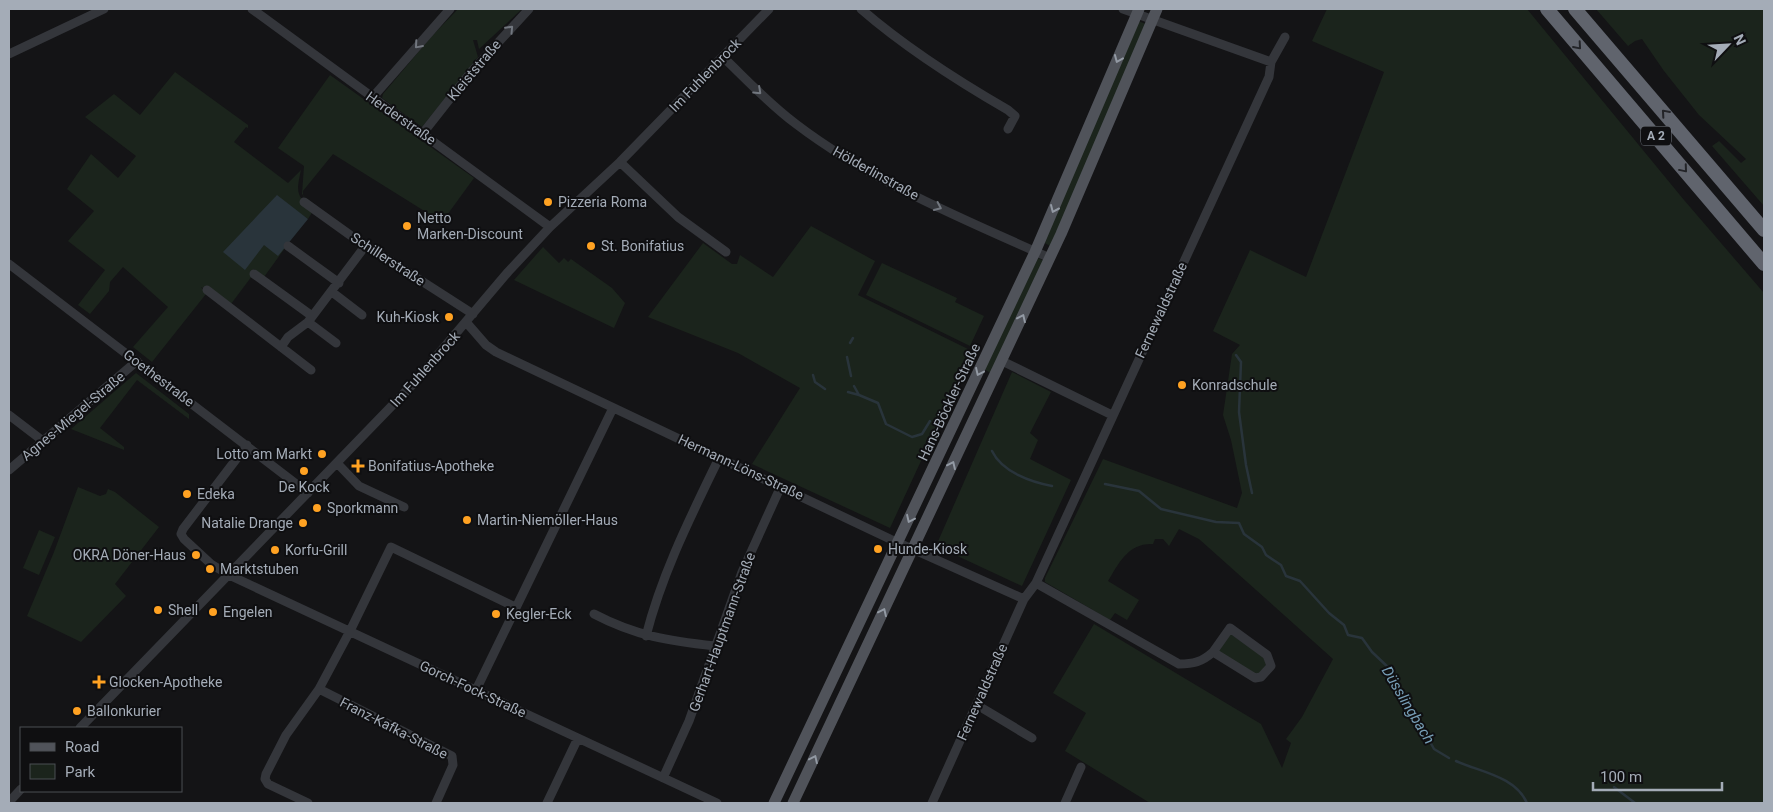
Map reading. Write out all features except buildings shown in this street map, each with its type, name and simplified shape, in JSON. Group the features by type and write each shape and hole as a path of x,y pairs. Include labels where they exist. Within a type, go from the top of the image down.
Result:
{"highway":[{"name":"A 2","path":"1547,9 1764,264"},
{"name":"A 2","path":"1575,9 1764,230"}],"main road":[{"name":"Hans-Böckler-Straße","path":"774,803 1035,252 1138,11"},
{"path":"793,803 1050,258 1155,14"}],"street":[{"path":"9,54 104,9"},
{"name":"Herderstraße","path":"252,9 550,226"},
{"path":"372,98 450,9"},
{"name":"Kleiststraße","path":"423,133 470,72 529,9"},
{"name":"Im Fuhlenbrock","path":"81,727 229,576 418,378 508,272 550,226 620,162 769,9"},
{"path":"861,9 900,41 952,77 1008,110 1015,116 1012,126 1008,130"},
{"path":"1124,9 1155,14 1271,62"},
{"name":"Fernewaldstraße","path":"932,803 1024,599 1036,583 1112,415 1270,77 1271,62 1284,37"},
{"name":"Hölderlinstraße","path":"723,57 784,115 839,154 893,185 1050,258"},
{"path":"620,162 678,217 726,252"},
{"name":"Schillerstraße","path":"304,202 366,245 473,314"},
{"path":"281,347 288,336 310,319 366,245"},
{"path":"288,246 339,283"},
{"name":"Goethestraße","path":"9,264 308,493"},
{"path":"254,274 310,319 336,343"},
{"path":"207,290 311,370"},
{"path":"332,292 362,314"},
{"name":"Hermann-Löns-Straße","path":"466,322 486,345 496,352 913,549 1024,599"},
{"name":"Agnes-Miegel-Straße","path":"9,470 138,361"},
{"path":"1002,361 1112,415"},
{"path":"476,690 613,408"},
{"path":"9,415 43,441"},
{"path":"229,576 211,564 181,534 247,445"},
{"path":"646,636 656,599 673,555 719,458"},
{"path":"337,463 360,486 404,507"},
{"name":"Gerhart-Hauptmann-Straße","path":"663,778 689,721 742,572 781,486"},
{"path":"308,803 268,784 265,779 286,735 319,689 391,547 516,607"},
{"name":"Gorch-Fock-Straße","path":"229,576 717,803"},
{"path":"1036,583 1178,664 1194,664 1207,658 1230,628 1267,655 1271,666 1261,677 1255,678 1213,652"},
{"path":"594,614 628,631 646,636 715,646"},
{"name":"Franz-Kafka-Straße","path":"319,689 452,756 453,765 436,803"},
{"path":"977,705 1032,738"},
{"path":"547,803 578,738"},
{"path":"1065,803 1081,766"},
{"path":"9,802 20,790"}],"green space":[{"path":"458,9 522,9 479,49 477,40 473,40 478,57 422,127 382,98 383,94 431,37"},
{"path":"1327,9 1527,9 1684,200 1764,293 1764,803 1150,803 1065,751 1086,713 1053,693 1094,624 1261,724 1282,768 1291,743 1286,739 1302,717 1333,659 1199,539 1179,529 1169,546 1163,539 1155,539 1153,544 1137,547 1125,555 1108,581 1139,600 1127,620 1115,613 1110,620 1045,582 1045,578 1103,459 1237,508 1242,493 1231,440 1223,415 1232,354 1240,345 1213,331 1250,250 1306,277 1384,72 1312,41"},
{"path":"1596,9 1764,9 1764,206 1712,146 1719,141 1741,163 1746,159 1699,115 1664,71 1642,39 1628,46"},
{"path":"1138,21 1146,24 1052,247 1043,242"},
{"path":"175,72 248,125 248,128 246,127 234,142 288,183 301,170 298,184 300,197 313,211 308,219 276,196 264,244 285,248 264,277 254,269 250,274 252,276 231,304 201,287 206,294 152,362 133,347 168,307 123,267 110,282 109,291 90,314 78,305 105,270 68,241 94,211 67,189 91,154 118,178 136,156 85,117 114,94 140,115"},
{"path":"330,75 474,178 442,222 333,154 303,191 302,194 304,166 278,148"},
{"path":"305,197 317,206 315,209"},
{"path":"811,226 875,261 858,295 970,350 951,396 890,528 752,464 800,388 738,353 648,317 703,243 732,264 737,264 740,255 773,277"},
{"path":"543,247 559,263 564,258 568,262 571,259 612,288 625,303 614,328 514,280"},
{"path":"1038,258 1044,261 992,374 984,369"},
{"path":"882,263 957,298 955,302 984,316 970,346 866,295"},
{"path":"1012,372 1051,392 1030,433 1038,440 1030,459 1071,480 1022,586 936,546"},
{"path":"136,373 189,414 189,419 137,380 100,428 124,447 124,450 71,429"},
{"path":"78,487 100,496 106,494 108,489 115,492 159,527 115,584 126,596 81,642 27,616 54,552"},
{"path":"39,530 55,537 39,575 23,568"},
{"path":"1228,635 1232,635 1264,657 1266,665 1260,673 1255,674 1219,653 1219,649"}],"shaded area":[{"path":"277,195 308,219 278,256 264,245 245,270 223,252"}],"waterway":[{"name":"Düsslingbach","path":"850,343 853,338"},
{"path":"1236,355 1241,362 1239,412 1252,493"},
{"name":"Düsslingbach","path":"847,357 851,376"},
{"path":"813,375 815,382 825,389"},
{"name":"Düsslingbach","path":"854,386 859,395 878,403 886,424 912,437 922,434 930,421"},
{"path":"848,392 859,395"},
{"name":"Düsslingbach","path":"992,451 1003,465 1018,475 1052,486"},
{"name":"Düsslingbach","path":"1105,484 1139,491 1161,509 1216,522 1239,523 1244,534 1262,547 1266,555 1281,565 1286,576 1300,581 1329,613 1344,625 1348,635 1362,638 1372,652 1390,669 1434,749 1449,758"},
{"name":"Düsslingbach","path":"1456,761 1506,781 1521,794 1527,803"},
{"path":"1614,787 1635,803"}],"place":[{"name":"Pizzeria Roma","path":"548,202"},
{"name":"Netto Marken-Discount","path":"407,226"},
{"name":"St. Bonifatius","path":"591,246"},
{"name":"Kuh-Kiosk","path":"449,317"},
{"name":"Konradschule","path":"1182,385"},
{"name":"Lotto am Markt","path":"322,454"},
{"name":"Bonifatius-Apotheke","path":"358,466"},
{"name":"De Kock","path":"304,471"},
{"name":"Edeka","path":"187,494"},
{"name":"Sporkmann","path":"317,508"},
{"name":"Martin-Niemöller-Haus","path":"467,520"},
{"name":"Natalie Drange","path":"303,523"},
{"name":"Hunde-Kiosk","path":"878,549"},
{"name":"Korfu-Grill","path":"275,550"},
{"name":"OKRA Döner-Haus","path":"196,555"},
{"name":"Marktstuben","path":"210,569"},
{"name":"Shell","path":"158,610"},
{"name":"Engelen","path":"213,612"},
{"name":"Kegler-Eck","path":"496,614"},
{"name":"Glocken-Apotheke","path":"99,682"},
{"name":"Ballonkurier","path":"77,711"}]}
